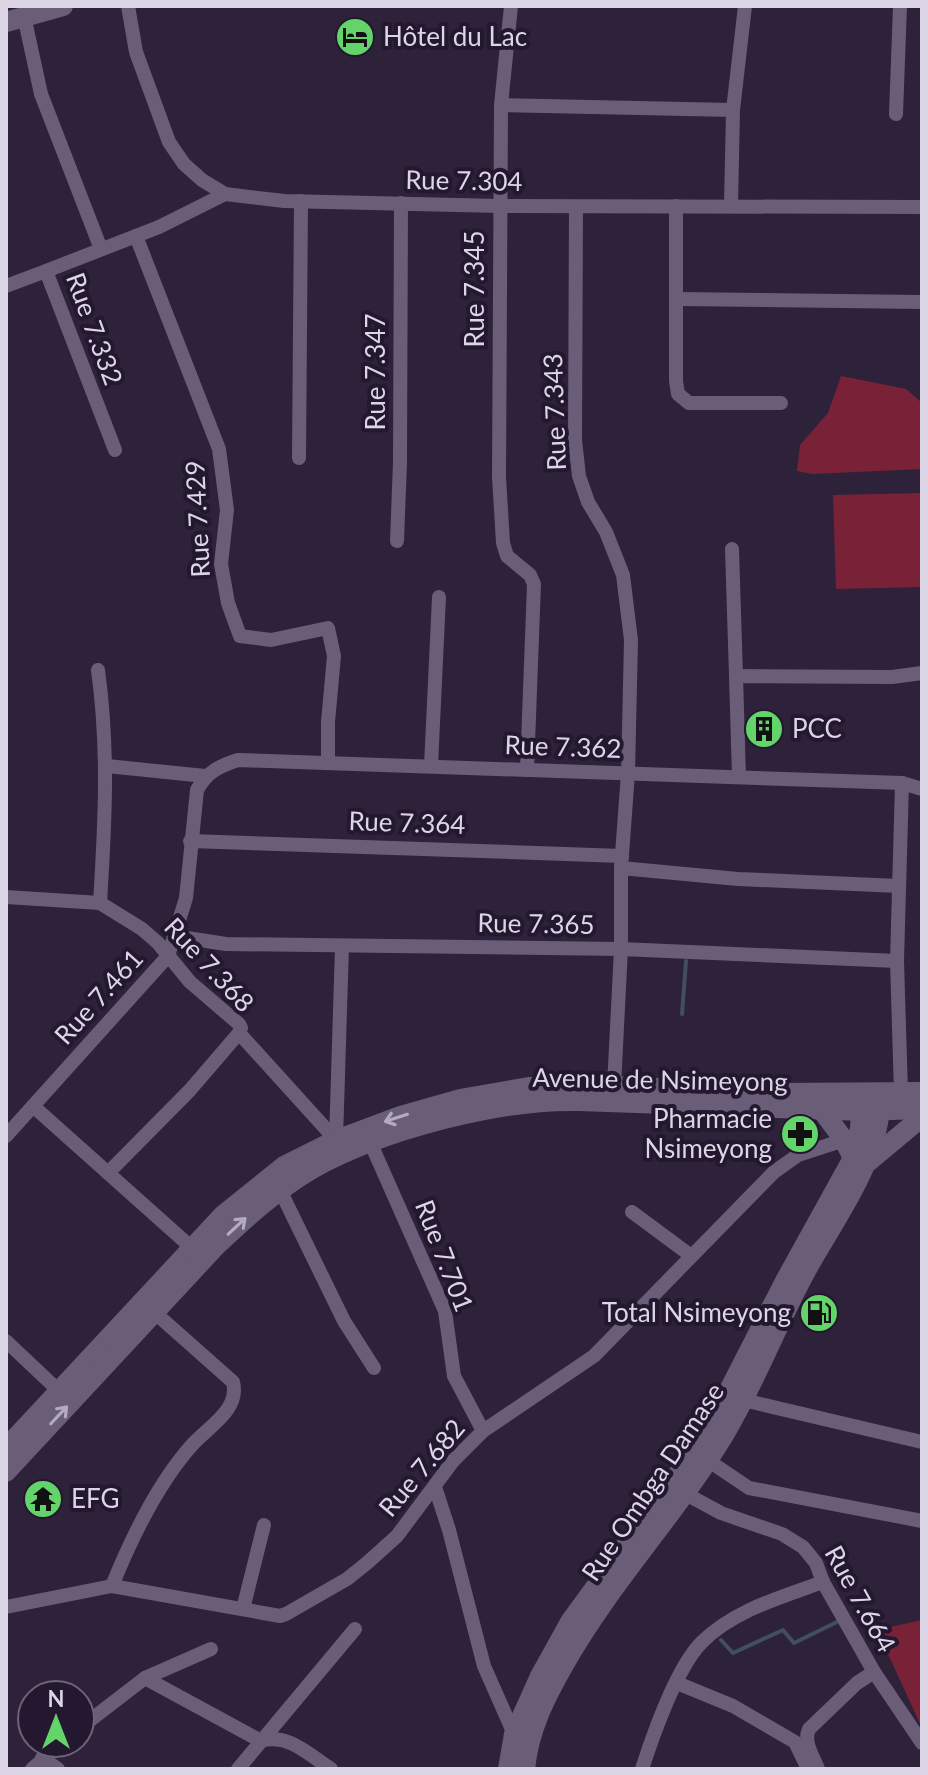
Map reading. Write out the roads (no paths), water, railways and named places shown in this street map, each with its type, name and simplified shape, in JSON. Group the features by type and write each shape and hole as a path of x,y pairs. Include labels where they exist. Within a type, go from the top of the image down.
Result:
{"main road":[{"path":"15,19 63,6"},
{"name":"Avenue de Nsimeyong","path":"6,1448 223,1215 266,1178 294,1160 336,1140 400,1116 460,1099 529,1087 614,1086 777,1093 877,1100 922,1109"},
{"name":"Avenue de Nsimeyong","path":"6,1472 249,1214 313,1169 371,1144 467,1113 558,1100 821,1109 922,1092"},
{"name":"Rue Ombga Damase","path":"508,1769 514,1734 540,1676 570,1622 743,1400 800,1281 877,1100"},
{"path":"821,1109 855,1153 922,1117"},
{"name":"Rue Ombga Damase","path":"525,1769 532,1728 574,1647 622,1575 684,1493 705,1437 855,1153"}],"street":[{"name":"Rue 7.304","path":"128,6 136,52 169,142 184,164 225,194 260,200 500,206 922,207"},
{"name":"Rue 7.345","path":"511,6 501,105 499,477 503,543 507,556 530,575 534,584 527,770"},
{"path":"731,206 733,110 745,6"},
{"path":"896,114 900,6"},
{"path":"15,19 101,249"},
{"path":"501,105 733,110"},
{"name":"Rue 7.332","path":"115,450 46,271 136,236 225,194"},
{"path":"299,458 301,201"},
{"name":"Rue 7.347","path":"397,541 401,203"},
{"path":"676,206 678,394 689,403 781,403"},
{"name":"Rue 7.343","path":"576,207 575,440 579,476 623,575 631,640 614,1086"},
{"name":"Rue 7.429","path":"136,236 219,449 227,510 221,564 228,603 240,636 271,640 328,628 334,656 328,763"},
{"path":"6,286 46,271"},
{"path":"676,299 922,302"},
{"path":"732,549 739,777"},
{"path":"431,766 439,597"},
{"path":"98,670 107,766 100,903"},
{"path":"736,676 892,677 922,673"},
{"name":"Rue 7.362","path":"205,776 219,766 238,760 902,783 922,789"},
{"path":"107,766 205,776"},
{"name":"Rue 7.461","path":"6,1136 168,956 186,898 197,790 205,776"},
{"path":"877,1100 897,961 902,783"},
{"name":"Rue 7.364","path":"190,841 621,862 738,879 899,886"},
{"name":"Rue 7.368","path":"6,897 100,903 142,929 190,982 239,1024 239,1033 336,1140"},
{"name":"Rue 7.365","path":"174,936 226,944 621,949 897,961"},
{"path":"336,1140 342,946"},
{"path":"108,1173 190,1090 239,1033"},
{"path":"33,1106 192,1248"},
{"name":"Rue 7.701","path":"371,1144 445,1311 454,1376 483,1431"},
{"name":"Rue 7.682","path":"6,1607 112,1586 286,1614 347,1579 397,1536 453,1461 483,1431 594,1356 774,1172 798,1155 855,1153"},
{"path":"280,1190 344,1321 374,1368"},
{"path":"632,1212 690,1255"},
{"path":"112,1586 160,1486 191,1446 233,1404 236,1392 233,1382 154,1312"},
{"path":"6,1341 59,1391"},
{"path":"743,1400 922,1442"},
{"path":"700,1456 749,1488 922,1521"},
{"path":"435,1487 484,1666 514,1734"},
{"name":"Rue 7.664","path":"684,1493 721,1513 782,1534 803,1547 816,1563 823,1582 874,1672 922,1743"},
{"path":"243,1609 264,1525"},
{"path":"642,1769 656,1724 703,1640 750,1609 823,1582"},
{"path":"238,1769 355,1629"},
{"path":"96,1716 145,1678 211,1649"},
{"path":"818,1769 807,1742 809,1729 857,1683 874,1672"},
{"path":"145,1678 261,1741 277,1739 292,1743 331,1769"},
{"path":"677,1683 733,1706 795,1742 808,1769"},
{"path":"37,1764 58,1769"}],"waterway":[{"path":"682,1014 686,961"},
{"path":"721,1640 733,1653 783,1630 794,1643 839,1621"}],"place":[{"name":"Hôtel du Lac","path":"355,37"},
{"name":"PCC","path":"764,729"},
{"name":"Pharmacie Nsimeyong","path":"800,1134"},
{"name":"Total Nsimeyong","path":"819,1313"},
{"name":"EFG","path":"43,1499"}]}
